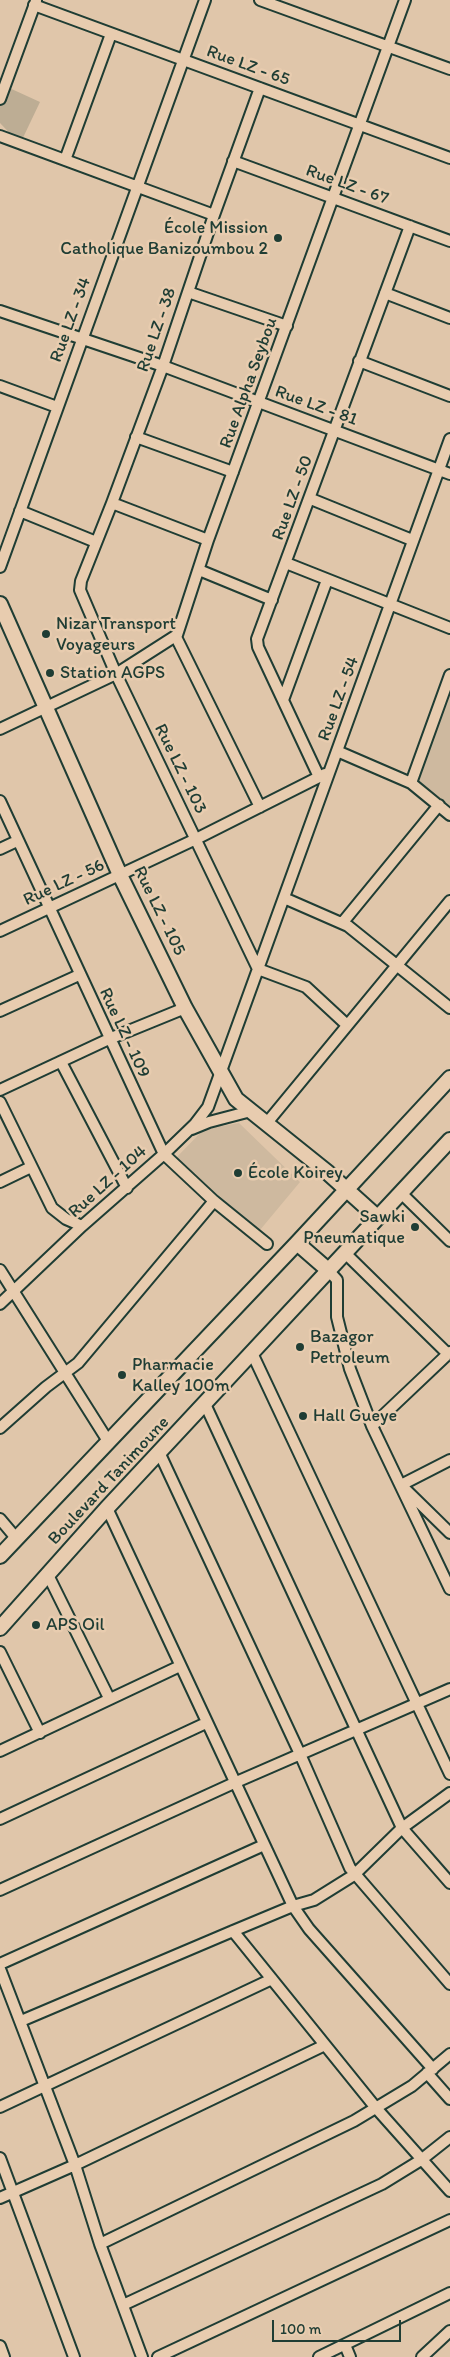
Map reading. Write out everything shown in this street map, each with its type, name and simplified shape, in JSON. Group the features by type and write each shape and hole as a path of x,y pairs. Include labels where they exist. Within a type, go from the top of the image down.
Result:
{"main road":[{"name":"Rue LZ - 105","path":"0,604 120,875 185,1008 236,1099 377,1217"},
{"name":"Boulevard Tanimoune","path":"0,1556 298,1243 450,1078"},
{"name":"Boulevard Tanimoune","path":"0,1628 107,1508 450,1140"},
{"path":"298,1243 328,1270"}],"street":[{"name":"Rue LZ - 34","path":"0,567 205,0"},
{"path":"260,0 450,69"},
{"name":"Rue Alpha Seybou","path":"176,637 208,540 405,0"},
{"name":"Rue LZ - 65","path":"35,3 111,34 450,158"},
{"path":"0,99 35,3"},
{"path":"65,160 111,34"},
{"name":"Rue LZ - 38","path":"81,581 163,366 214,215 260,88"},
{"path":"0,136 214,215"},
{"name":"Rue LZ - 67","path":"233,161 450,240"},
{"name":"Rue LZ - 50","path":"319,777 258,647 257,640 311,499 410,226"},
{"path":"188,292 287,326"},
{"path":"385,293 450,318"},
{"name":"Rue LZ - 81","path":"0,311 163,366 450,474"},
{"path":"360,361 450,396"},
{"path":"0,386 57,407"},
{"path":"136,438 233,472"},
{"name":"Rue LZ - 54","path":"221,1073 450,439"},
{"path":"311,499 412,540"},
{"path":"112,503 208,540"},
{"path":"20,510 96,542"},
{"path":"286,563 450,628"},
{"path":"199,570 272,600"},
{"path":"283,700 327,580"},
{"name":"Rue LZ - 103","path":"81,581 82,599 116,674 258,969"},
{"path":"0,729 116,674 176,637 260,807"},
{"path":"411,782 450,675"},
{"path":"338,752 411,782 450,815"},
{"name":"Rue LZ - 56","path":"0,931 196,839 330,771"},
{"path":"344,922 439,805"},
{"name":"Rue LZ - 109","path":"1,807 164,1154 214,1201 267,1244"},
{"path":"0,849 17,840"},
{"path":"284,898 344,922 450,1008"},
{"path":"266,1124 450,901"},
{"path":"258,969 306,987 348,1025"},
{"path":"0,1011 79,974"},
{"path":"0,1090 109,1039 185,1008"},
{"path":"61,1062 127,1188"},
{"name":"Rue LZ - 104","path":"0,1304 82,1226 127,1188 188,1130 208,1107 221,1073"},
{"path":"0,1102 52,1208 66,1219 82,1226"},
{"path":"188,1130 209,1122 251,1111"},
{"path":"0,1182 31,1167"},
{"path":"400,1192 450,1241"},
{"path":"0,1428 46,1387 78,1363 214,1201"},
{"path":"345,1253 449,1353 372,1426"},
{"path":"0,1270 108,1441"},
{"path":"328,1270 337,1280 336,1308 342,1340 372,1426 450,1589"},
{"path":"252,1353 450,1774"},
{"path":"205,1404 402,1828 450,1883"},
{"path":"159,1452 300,1754 354,1875 450,1984"},
{"path":"401,1485 450,1460"},
{"path":"401,1485 450,1533"},
{"path":"107,1508 206,1724 293,1906 309,1929 430,2071 450,2099"},
{"path":"0,1519 16,1538"},
{"path":"48,1575 109,1698"},
{"path":"0,1652 40,1733"},
{"path":"0,1751 180,1666"},
{"path":"0,1890 234,1783 450,1689"},
{"path":"0,1819 206,1724"},
{"path":"21,2022 293,1906 314,1900 354,1875 402,1828 450,1793"},
{"path":"0,1964 264,1845"},
{"path":"233,1931 376,2108 450,2192"},
{"path":"0,1970 75,2165 100,2244 142,2357"},
{"path":"0,2107 272,1979"},
{"path":"0,2198 75,2165 325,2046"},
{"path":"100,2244 354,2122 412,2086 450,2054"},
{"path":"123,2305 382,2184 421,2160 450,2137"},
{"path":"0,2158 74,2357"},
{"path":"158,2357 450,2220"},
{"path":"320,2357 450,2293"},
{"path":"422,2357 450,2330"},
{"path":"0,2346 4,2357"},
{"path":"345,2346 350,2357"}],"shaded area":[{"path":"5,86 40,102 20,144 0,123 0,99"},
{"path":"450,686 450,810 416,779"},
{"path":"222,1121 223,1126 239,1123 300,1182 260,1230 174,1160 207,1126"}],"place":[{"name":"École Mission Catholique Banizoumbou 2","path":"278,238"},
{"name":"Nizar Transport Voyageurs","path":"46,634"},
{"name":"Station AGPS","path":"50,673"},
{"name":"École Koirey","path":"238,1173"},
{"name":"Sawki Pneumatique","path":"415,1227"},
{"name":"Bazagor Petroleum","path":"300,1347"},
{"name":"Pharmacie Kalley 100m","path":"122,1375"},
{"name":"Hall Gueye","path":"303,1416"},
{"name":"APS Oil","path":"36,1625"}]}
